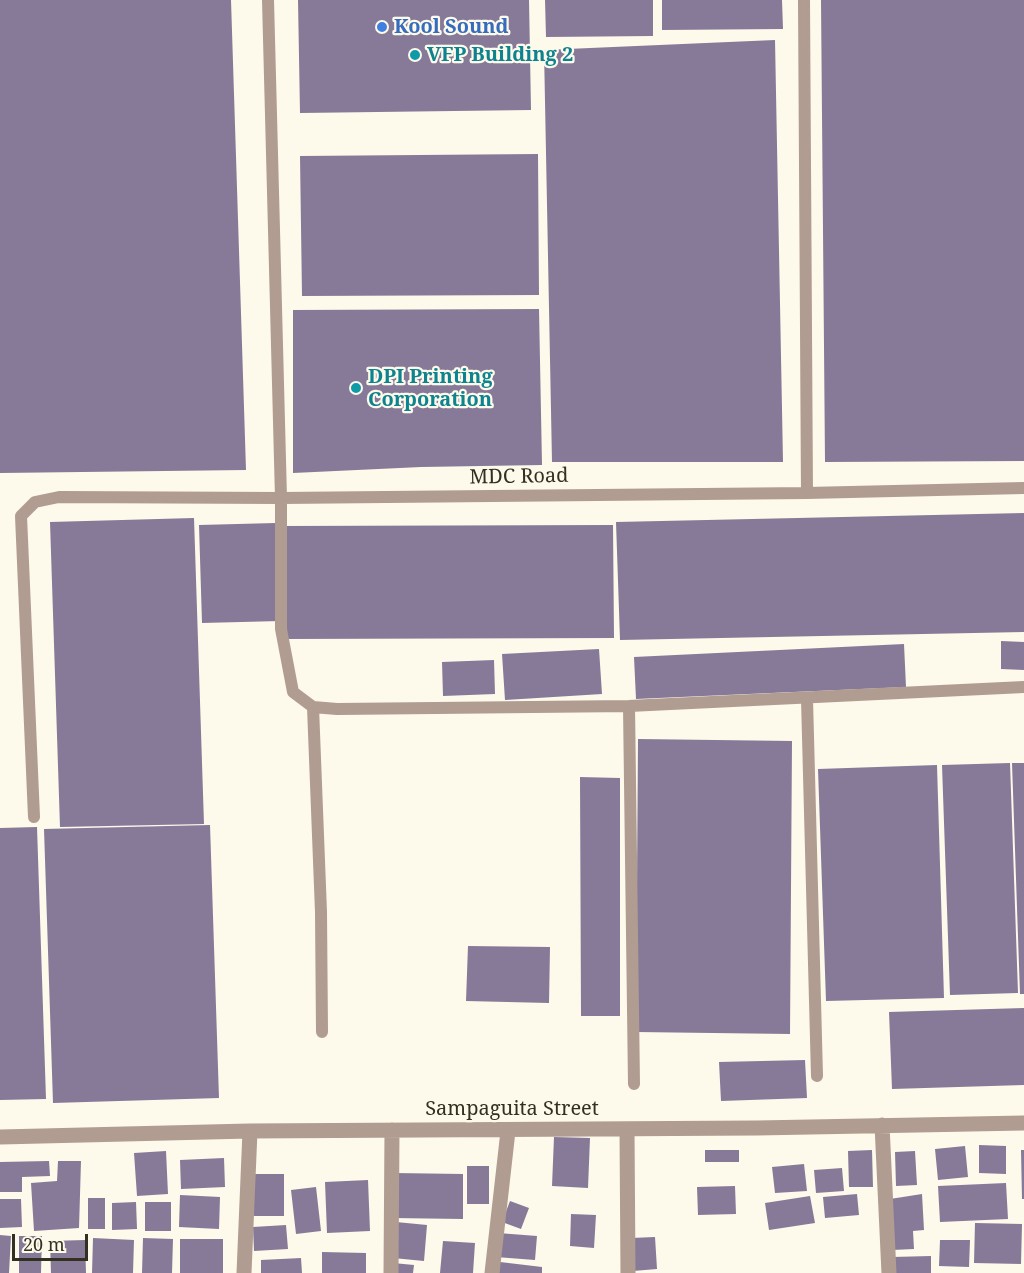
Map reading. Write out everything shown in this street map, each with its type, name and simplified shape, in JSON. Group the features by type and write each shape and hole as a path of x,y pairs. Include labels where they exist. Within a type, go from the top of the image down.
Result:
{"street":[{"name":"Sampaguita Street","path":"0,1137 250,1131 508,1131 1024,1123"},
{"path":"882,1125 889,1273"},
{"path":"627,1129 628,1273"},
{"path":"391,1273 392,1130"},
{"path":"244,1273 250,1131"},
{"path":"492,1273 508,1131"}],"lane":[{"path":"268,0 281,498 281,629 293,692 313,706 337,710 629,706 807,699 922,690 1024,687"},
{"path":"804,0 807,493"},
{"name":"MDC Road","path":"34,817 21,516 35,502 59,497 281,498 807,493 1024,488"},
{"path":"807,699 817,1076"},
{"path":"313,706 321,912 322,1032"},
{"path":"629,706 634,1083"}],"building":[{"path":"0,0 231,0 246,470 0,473"},
{"name":"VFP Building 2","path":"298,0 529,0 531,110 300,113"},
{"path":"545,0 653,0 653,36 546,37"},
{"path":"662,0 782,0 783,29 662,30"},
{"path":"821,0 1024,0 1024,461 825,462"},
{"path":"775,40 783,462 552,462 544,50"},
{"path":"538,154 539,295 302,296 300,156"},
{"path":"539,309 542,465 421,467 293,473 293,310"},
{"path":"1024,513 1024,632 620,640 616,522"},
{"path":"194,518 204,824 60,827 50,522"},
{"path":"276,523 280,621 202,623 199,525"},
{"path":"613,525 614,638 284,639 283,526"},
{"path":"1001,641 1024,642 1024,670 1001,669"},
{"path":"904,644 906,687 636,699 634,657"},
{"path":"599,649 602,694 505,700 502,654"},
{"path":"494,660 495,694 443,696 442,662"},
{"path":"638,739 792,741 790,1034 636,1032"},
{"path":"1010,763 1018,993 950,995 942,765"},
{"path":"1012,763 1024,763 1024,994 1020,994"},
{"path":"937,765 944,998 826,1001 818,769"},
{"path":"580,777 620,778 620,1016 581,1016"},
{"path":"210,825 219,1098 53,1103 44,829"},
{"path":"37,827 46,1099 0,1100 0,828"},
{"path":"468,946 550,947 549,1003 466,1001"},
{"path":"1024,1008 1024,1085 892,1089 889,1012"},
{"path":"805,1060 807,1098 721,1101 719,1062"},
{"path":"554,1137 590,1138 588,1188 552,1186"},
{"path":"979,1145 1006,1146 1006,1174 979,1173"},
{"path":"965,1146 968,1177 938,1180 935,1149"},
{"path":"705,1150 739,1150 739,1162 705,1162"},
{"path":"872,1150 873,1187 849,1187 848,1151"},
{"path":"1021,1150 1024,1150 1024,1199 1022,1199"},
{"path":"166,1151 168,1194 137,1196 134,1153"},
{"path":"915,1151 917,1185 896,1186 895,1152"},
{"path":"224,1158 225,1187 181,1189 180,1160"},
{"path":"49,1161 50,1176 22,1177 22,1192 0,1192 0,1162"},
{"path":"58,1161 81,1161 79,1228 34,1231 31,1183 57,1181"},
{"path":"804,1164 807,1191 775,1193 772,1167"},
{"path":"467,1166 489,1166 489,1204 467,1204"},
{"path":"842,1168 844,1191 816,1193 814,1170"},
{"path":"393,1173 463,1174 463,1219 393,1218"},
{"path":"254,1174 284,1174 284,1216 254,1216"},
{"path":"368,1180 370,1231 327,1233 325,1182"},
{"path":"1006,1183 1008,1219 940,1222 938,1186"},
{"path":"735,1186 736,1214 698,1215 697,1187"},
{"path":"316,1187 321,1231 296,1234 291,1190"},
{"path":"857,1194 859,1215 825,1218 823,1197"},
{"path":"922,1194 924,1230 913,1231 914,1249 892,1250 890,1199"},
{"path":"180,1195 220,1197 219,1229 179,1227"},
{"path":"810,1196 815,1223 769,1230 765,1203"},
{"path":"88,1198 105,1198 105,1229 88,1229"},
{"path":"0,1199 21,1199 22,1227 0,1228"},
{"path":"510,1201 529,1208 521,1229 502,1222"},
{"path":"136,1202 137,1229 112,1230 112,1203"},
{"path":"145,1202 171,1202 171,1231 145,1231"},
{"path":"571,1214 596,1215 594,1248 570,1246"},
{"path":"396,1222 427,1225 424,1261 393,1258"},
{"path":"975,1223 1022,1224 1021,1264 974,1263"},
{"path":"286,1225 288,1249 254,1251 253,1227"},
{"path":"498,1233 537,1236 535,1260 496,1257"},
{"path":"0,1235 11,1236 9,1273 0,1273"},
{"path":"19,1236 42,1236 41,1273 19,1273"},
{"path":"655,1237 657,1269 633,1271 631,1238"},
{"path":"93,1238 134,1240 133,1273 92,1273"},
{"path":"143,1238 173,1239 172,1273 142,1273"},
{"path":"180,1239 223,1239 223,1273 180,1273"},
{"path":"85,1240 86,1273 51,1273 50,1241"},
{"path":"940,1240 970,1240 969,1267 939,1266"},
{"path":"443,1241 475,1243 473,1273 440,1273"},
{"path":"322,1252 366,1253 366,1273 322,1273"},
{"path":"931,1256 931,1273 893,1273 892,1257"},
{"path":"301,1258 302,1273 261,1273 261,1260"},
{"path":"500,1262 542,1267 542,1273 499,1273"},
{"path":"393,1263 414,1265 413,1273 392,1273"}],"place":[{"name":"Kool Sound","path":"382,27"},
{"name":"VFP Building 2","path":"415,55"},
{"name":"DPI Printing Corporation","path":"356,388"}]}
